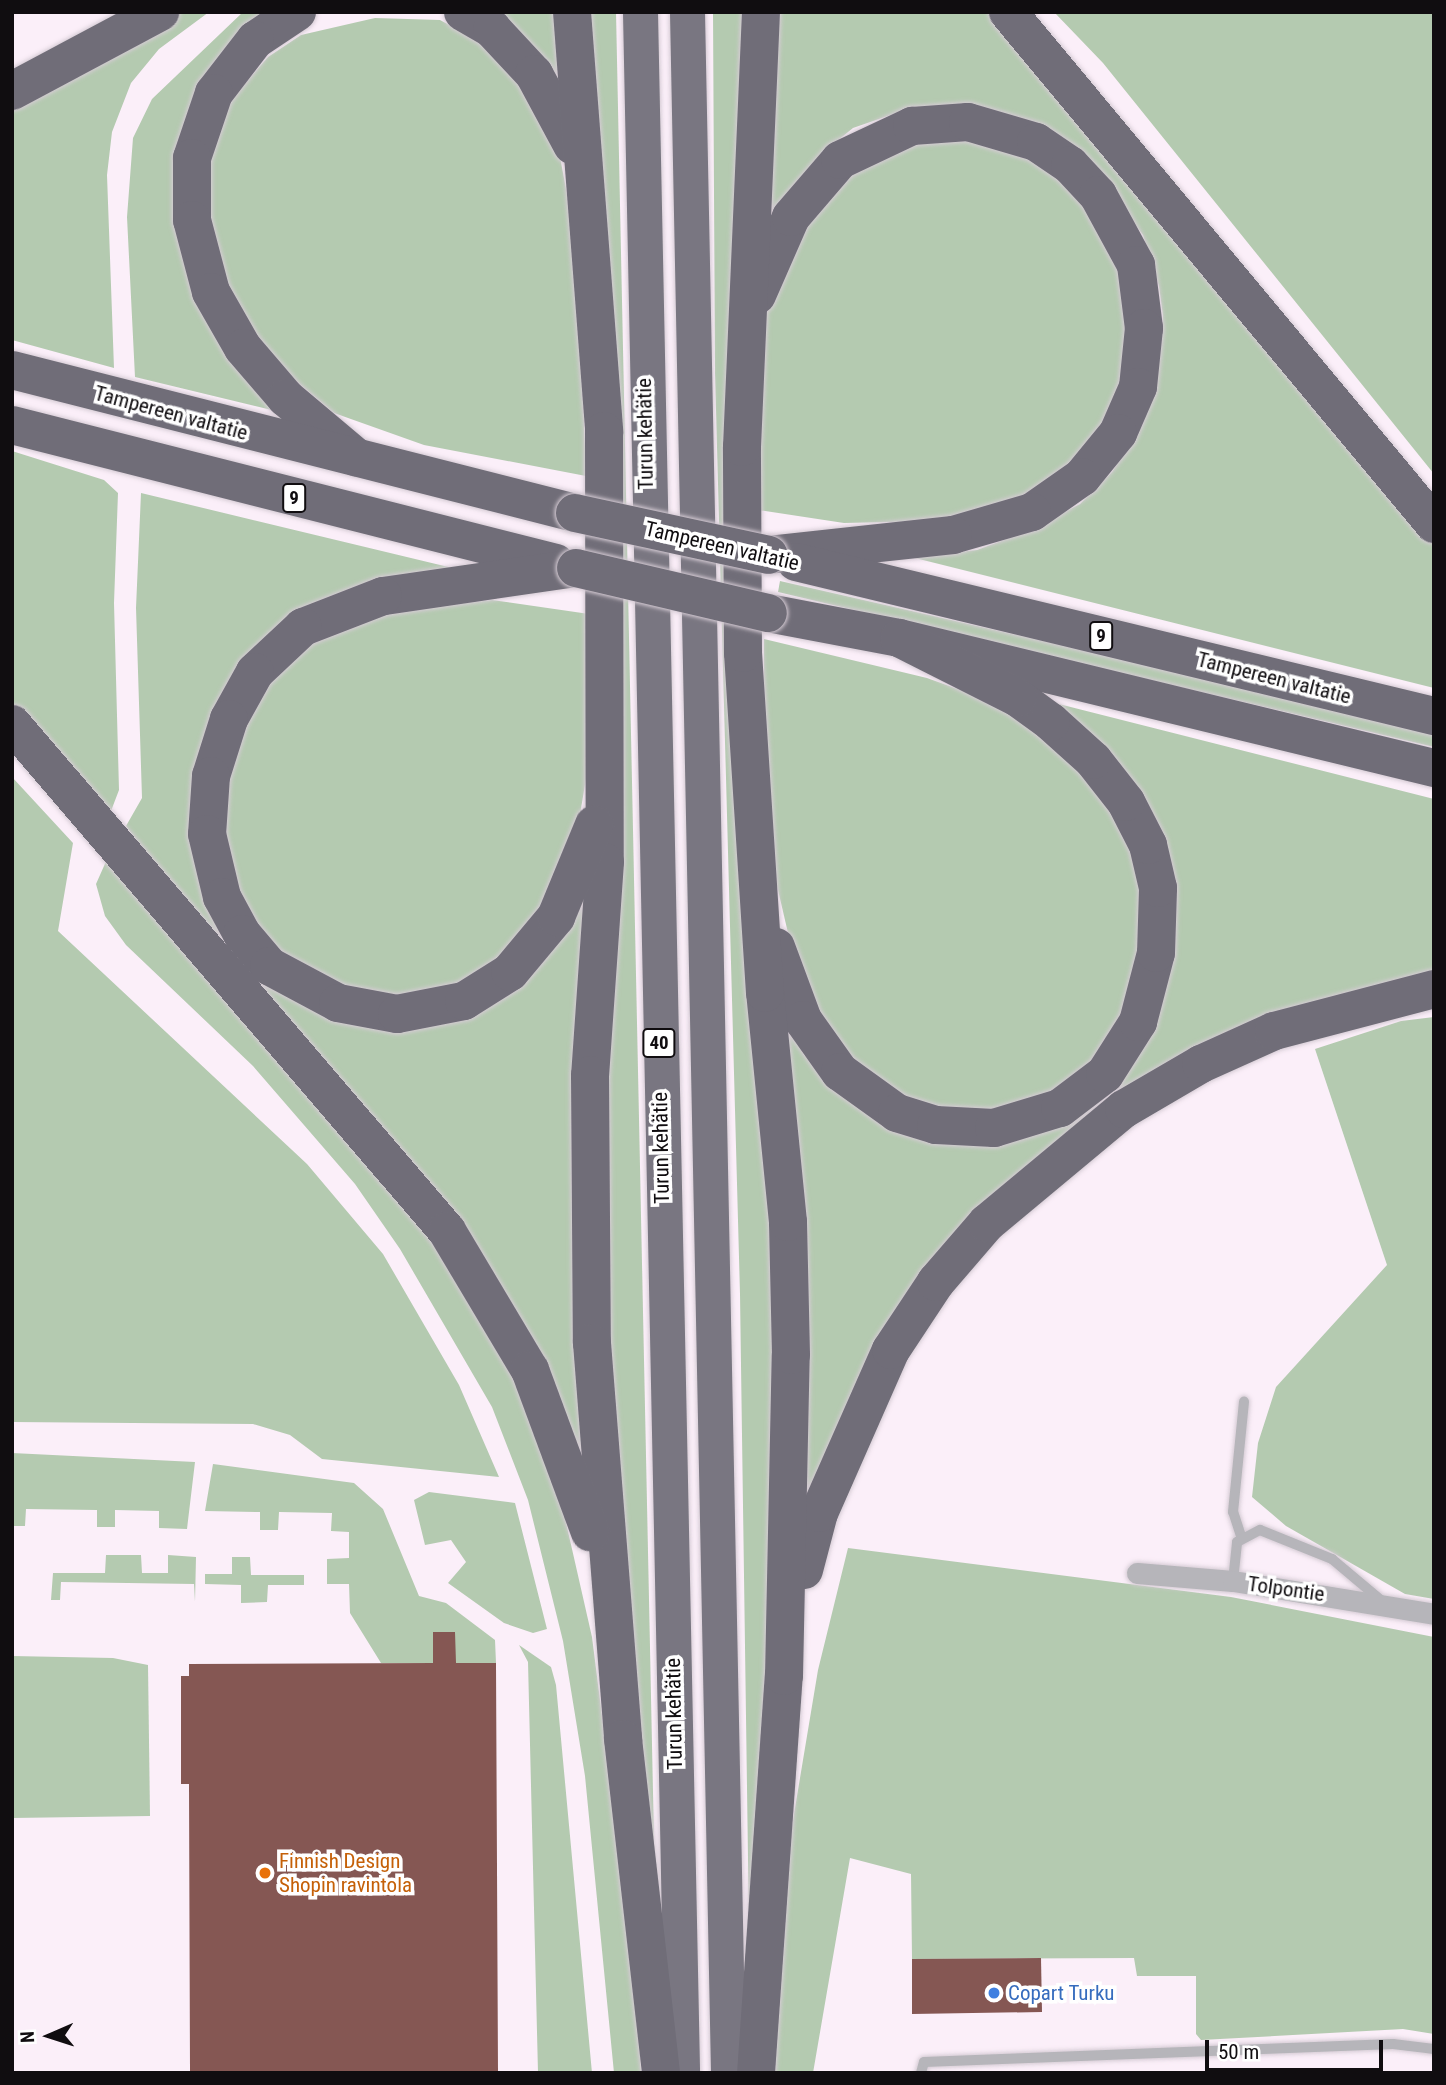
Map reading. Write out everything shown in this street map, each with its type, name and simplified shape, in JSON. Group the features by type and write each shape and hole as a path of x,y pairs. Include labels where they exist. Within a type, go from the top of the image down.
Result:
{"highway":[{"path":"12,91 160,12"},
{"path":"297,12 255,40 214,93 192,158 192,220 205,276 243,348 286,398 363,463"},
{"path":"463,12 500,37 546,90 585,184"},
{"path":"572,12 604,431 604,793 588,1199 592,1343 610,1594 661,2073"},
{"name":"Turun kehätie","path":"640,12 682,2073"},
{"name":"40","path":"687,12 728,2073"},
{"path":"756,2073 786,1637 791,1292 757,886 743,653 747,324 761,12"},
{"path":"1008,12 1434,524"},
{"path":"747,324 791,217 822,177 874,140 912,126 948,122 984,124 1022,136 1070,165 1098,195 1129,246 1143,303 1142,367 1132,405 1103,455 1064,492 1032,512 980,529 769,555"},
{"name":"Tampereen valtatie","path":"12,370 363,463 769,555 1434,716"},
{"name":"9","path":"12,425 576,568 768,612 899,638 1434,768"},
{"path":"576,568 383,596 334,612 290,636 255,672 220,739 207,796 209,855 242,934 284,977 355,1008 426,1011 489,988 542,939 571,891 604,793"},
{"path":"757,886 787,981 811,1033 853,1083 897,1114 962,1128 1033,1120 1094,1084 1130,1037 1156,953 1158,888 1148,845 1130,810 1093,760 1051,722 1018,698 899,638"},
{"path":"12,724 447,1231 530,1370 555,1429 610,1594"},
{"path":"786,1637 819,1513 854,1424 891,1350 936,1282 987,1223 1124,1109 1201,1064 1274,1031 1434,989"}],"street":[{"name":"Tolpontie","path":"1137,1573 1233,1581 1434,1614"}],"lane":[{"path":"1233,1581 1241,1536 1233,1512 1244,1402"},
{"path":"1241,1536 1260,1530 1279,1534 1332,1559 1385,1604"},
{"path":"921,2073 924,2062 1393,2045 1434,2049"}],"green space":[{"path":"175,12 209,12 159,49 131,83 112,132 107,175 114,368 12,340 12,105"},
{"path":"243,12 265,12 176,185 276,411 135,377 127,217 133,138 152,99"},
{"path":"490,12 558,12 569,104"},
{"path":"585,12 616,12 656,1937 609,1437"},
{"path":"713,12 747,12 770,1179 779,1365 750,1999 740,1294 715,373"},
{"path":"780,12 988,12 1434,544 1434,688 911,557 977,550 1028,531 1080,504 1112,472 1143,424 1158,371 1163,316 1159,286 1143,235 1087,160 905,110 853,128 826,150 772,215 759,243"},
{"path":"1054,12 1434,12 1434,474 1103,63"},
{"path":"375,18 440,20 477,40 519,82 560,157 578,253 586,476 424,445 334,413 278,366 229,293 209,221 211,146 234,96 268,57 301,35"},
{"path":"973,139 1046,166 1087,207 1124,283 1128,376 1089,451 1028,495 938,521 844,523 758,510 765,316 775,278 827,190 900,146"},
{"path":"12,451 104,480 118,493 114,603 119,790 111,811 12,706"},
{"path":"141,493 465,571 365,584 323,599 237,669 219,925 407,1028 584,893 571,1083 572,1239 589,1488 564,1418 126,826 142,798 136,608"},
{"path":"780,581 1434,730 1434,747 778,592"},
{"path":"492,600 589,614 588,767 577,832 559,882 510,952 466,982 411,995 358,993 299,968 256,931 224,857 223,762 286,656 361,615"},
{"path":"764,639 927,678 1002,705 1081,767 1125,835 1139,878 1145,936 1111,1045 1054,1097 956,1116 878,1085 822,1024 788,933 775,877 764,784"},
{"path":"1043,700 1434,799 1434,978 1310,1012 1024,1173 804,1515 779,998 804,1055 863,1111 1082,1111 1171,905"},
{"path":"12,777 73,843 58,931 307,1164 383,1254 459,1385 499,1477 322,1459 290,1435 253,1424 12,1422"},
{"path":"108,857 435,1244 486,1323 527,1409 557,1483 592,1637 636,1984 641,2073 614,2073 585,1776 563,1641 528,1500 492,1407 400,1249 355,1184 253,1066 126,945 105,916 96,884"},
{"path":"1434,1017 1434,1599 1405,1594 1286,1526 1252,1497 1258,1443 1276,1387 1387,1265 1315,1049 1401,1021"},
{"path":"12,1453 195,1462 187,1529 159,1528 159,1511 115,1510 115,1527 97,1527 97,1510 26,1509 25,1526 12,1526"},
{"path":"213,1464 354,1483 383,1509 419,1596 446,1603 495,1640 496,1663 381,1663 350,1613 349,1584 327,1584 327,1559 349,1558 349,1532 331,1531 332,1513 279,1512 278,1530 260,1530 260,1512 205,1511"},
{"path":"429,1492 515,1503 547,1629 533,1633 504,1623 448,1583 466,1562 451,1540 425,1545 414,1500"},
{"path":"848,1548 1231,1597 1434,1637 1434,2034 1403,2029 1201,2040 1196,2034 1196,1976 1137,1976 1134,1958 912,1959 911,1874 850,1858 813,2073 774,2073 789,1844 818,1670"},
{"path":"106,1555 141,1555 142,1573 168,1573 168,1555 196,1557 195,1602 194,1584 61,1582 60,1600 51,1600 53,1573 105,1573"},
{"path":"232,1557 250,1557 251,1575 304,1575 304,1585 268,1585 267,1602 241,1603 241,1585 205,1584 205,1574 232,1574"},
{"path":"519,1645 551,1667 556,1685 592,2073 538,2073 528,1662"},
{"path":"12,1656 113,1658 148,1665 150,1816 12,1818"}],"building":[{"path":"433,1632 455,1632 456,1663 496,1663 498,2073 190,2073 189,1784 181,1784 181,1676 189,1676 189,1664 433,1663"},
{"path":"1041,1958 1042,2012 912,2014 912,1959"}],"place":[{"name":"Finnish Design Shopin ravintola","path":"265,1873"},
{"name":"Copart Turku","path":"994,1993"}]}
